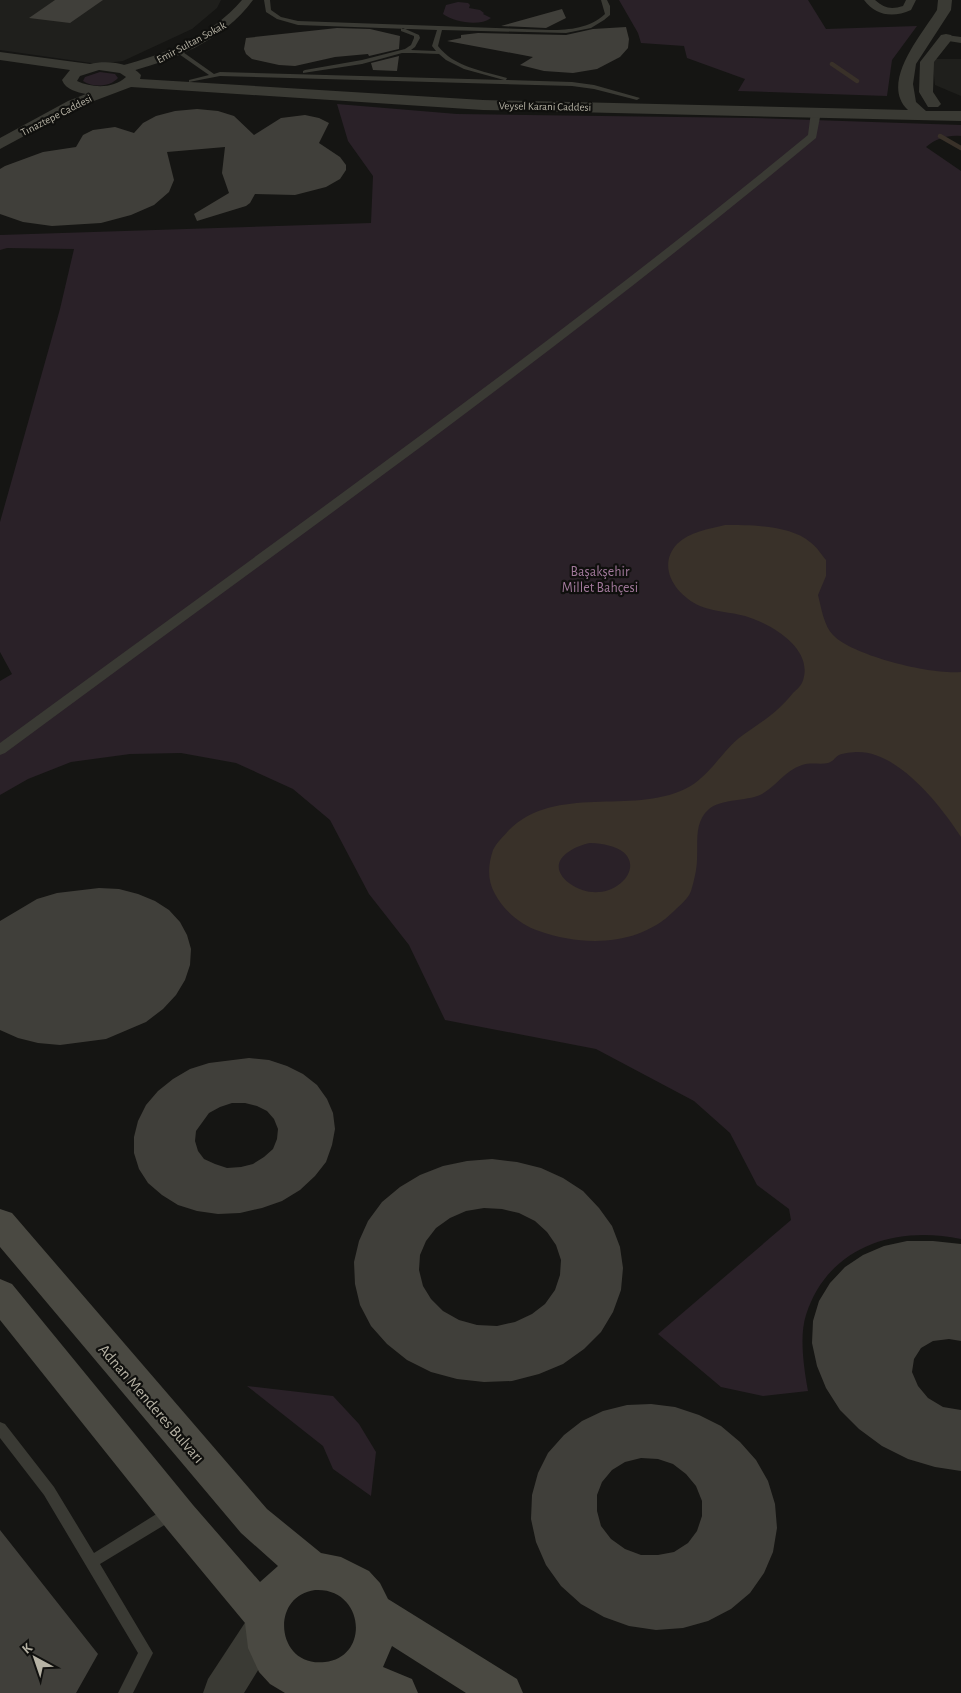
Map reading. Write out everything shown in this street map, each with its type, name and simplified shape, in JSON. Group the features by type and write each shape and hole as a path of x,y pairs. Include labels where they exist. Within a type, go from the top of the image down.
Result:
{"main road":[{"name":"Adnan Menderes Bulvarı","path":"0,1223 254,1521 314,1572"},
{"path":"0,1294 264,1622"},
{"path":"324,1683 359,1664 372,1645 375,1635 376,1613 368,1594 352,1580 333,1573 314,1572 290,1581 270,1602 264,1622 268,1653 276,1665 286,1673 306,1681 324,1683 371,1682 398,1693"},
{"path":"376,1613 503,1693"}],"street":[{"name":"Emir Sultan Sokak","path":"128,74 215,32 231,20 248,0"},
{"path":"869,0 875,7 881,10 893,12 907,8 911,0"},
{"path":"909,103 906,84 908,64 944,10 945,0"},
{"path":"927,109 928,62 955,25"},
{"path":"946,38 961,40"},
{"path":"0,56 89,68 108,66 128,74"},
{"path":"0,66 71,80 83,89 114,88"},
{"path":"71,80 89,68"},
{"name":"Veysel Karani Caddesi","path":"128,74 251,92 483,105 816,112 927,109 961,105"},
{"name":"Veysel Karani Caddesi","path":"128,74 191,81 475,95 909,103 961,116"},
{"name":"Tınaztepe Caddesi","path":"0,144 73,104 114,88 128,74"},
{"name":"Tınaztepe Caddesi","path":"0,128 51,101 61,94 71,80"},
{"path":"0,750 568,331 715,217 813,136 816,112"},
{"path":"222,1693 264,1622"}],"lane":[{"path":"267,0 268,11 272,14 298,23 566,32 593,26 604,19 608,14 604,0"},
{"path":"390,27 416,35 417,38 413,46 396,53"},
{"path":"440,29 435,46 441,53 460,65 518,83"},
{"path":"280,76 362,62 414,50 441,53"},
{"path":"178,51 214,76"},
{"path":"191,81 214,76 280,76 581,85 637,98"},
{"path":"0,1428 49,1491 146,1653 125,1693"},
{"path":"91,1562 175,1511"}],"shaded area":[{"path":"0,0 221,0 217,8 192,29 123,61 98,64 0,50"},
{"path":"932,59 961,59 961,96 935,85"},
{"path":"725,525 781,529 802,536 814,546 826,560 826,576 818,595 823,616 827,627 843,643 875,657 913,667 961,672 961,837 930,796 903,771 889,761 873,754 851,752 839,755 828,763 805,764 796,768 760,795 720,803 709,809 704,814 699,826 696,867 691,891 684,902 660,923 628,937 592,941 574,940 532,928 508,912 492,889 489,867 493,850 509,830 528,816 549,808 594,802 641,800 664,796 685,789 702,778 743,735 776,711 802,683 805,671 803,660 797,649 779,632 745,616 711,610 700,606 683,595 672,580 668,562 677,544 693,534","holes":["590,843 614,847 627,855 630,866 626,877 617,886 603,892 586,891 569,883 562,876 559,863 568,852 575,848"]}],"green space":[{"path":"619,0 808,0 826,29 917,26 892,60 887,96 738,91 745,79 687,58 684,46 641,43 638,33"},
{"path":"458,2 468,3 470,5 469,8 480,10 491,18 486,21 473,23 453,19 443,14 446,5"},
{"path":"100,72 115,74 118,78 106,85 96,86 83,81 85,77"},
{"name":"Başakşehir Millet Bahçesi","path":"337,104 457,114 754,118 961,125 961,136 942,138 926,147 961,171 961,1239 937,1235 912,1235 889,1239 867,1246 848,1257 830,1272 816,1291 804,1323 803,1353 808,1391 763,1396 721,1387 658,1334 791,1220 789,1209 757,1185 730,1133 694,1101 596,1049 445,1020 409,945 369,894 330,820 293,789 236,763 181,753 130,754 71,762 28,779 0,795 0,681 12,674 0,652 0,522 60,309 74,249 7,248 0,250 0,235 371,223 373,176 348,141"},
{"path":"247,1386 333,1396 359,1424 376,1452 371,1496 333,1469 323,1446"}],"building":[{"path":"55,0 103,0 70,23 29,18"},
{"path":"562,9 566,18 546,28 501,26"},
{"path":"626,27 629,39 628,48 620,57 597,69 573,73 544,71 520,65 533,57 447,41 461,38 461,35 478,33 566,35 593,29"},
{"path":"337,28 370,29 400,36 399,49 369,56 368,54 335,57 295,66 279,65 252,59 246,54 244,49 246,38"},
{"path":"399,56 397,71 373,70 371,63"},
{"path":"197,109 218,111 234,116 254,135 281,118 305,115 319,118 329,123 319,143 340,157 346,165 346,170 340,179 326,187 295,195 255,194 246,206 197,221 194,214 229,193 222,173 225,147 167,152 174,180 169,192 154,205 131,215 101,223 52,226 23,222 0,214 0,169 5,166 43,152 76,147 83,135 93,130 115,127 134,133 143,123 156,116 175,111"},
{"path":"99,888 119,889 155,901 169,910 180,922 187,935 191,949 190,965 185,980 176,995 163,1009 146,1022 106,1039 60,1045 38,1043 18,1038 0,1030 0,921 37,899 57,893"},
{"path":"249,1058 269,1060 303,1074 317,1085 327,1099 333,1113 335,1129 326,1162 300,1190 282,1201 262,1208 240,1213 218,1214 197,1211 178,1205 148,1183 139,1169 134,1153 134,1137 138,1121 146,1105 158,1091 173,1079 190,1069 209,1063","holes":["232,1103 245,1103 267,1111 274,1119 278,1129 273,1149 253,1164 241,1167 227,1168 204,1159 198,1151 195,1141 196,1131 209,1113"]},
{"path":"492,1159 517,1162 541,1168 563,1178 583,1191 599,1208 612,1226 620,1247 623,1268 621,1290 613,1312 601,1332 584,1349 563,1364 539,1374 512,1381 484,1382 457,1379 431,1372 407,1360 387,1344 371,1326 360,1305 355,1284 354,1262 359,1241 368,1221 382,1202 400,1187 420,1175 443,1166 467,1161","holes":["484,1208 502,1209 519,1213 535,1221 547,1232 556,1245 561,1260 560,1275 555,1290 545,1304 532,1314 515,1322 497,1326 477,1325 459,1320 443,1311 431,1299 423,1286 419,1270 420,1255 426,1241 436,1228 450,1218 466,1211"]},
{"path":"907,1241 961,1244 961,1341 949,1339 933,1341 921,1348 914,1359 912,1372 918,1386 928,1398 943,1407 961,1410 961,1471 935,1467 908,1459 882,1446 859,1429 840,1410 826,1388 817,1366 812,1343 813,1321 819,1301 830,1283 845,1267 863,1255 884,1246"},
{"path":"651,1404 675,1407 699,1415 721,1426 740,1442 756,1460 768,1481 775,1504 777,1528 773,1552 764,1573 750,1593 731,1609 708,1621 683,1628 656,1630 629,1626 604,1617 581,1604 561,1586 546,1565 536,1542 531,1519 532,1495 538,1473 548,1453 564,1435 582,1421 603,1411 627,1405","holes":["641,1458 658,1459 673,1464 686,1474 696,1486 702,1501 702,1516 697,1531 688,1543 674,1552 658,1555 641,1555 625,1549 611,1539 601,1526 597,1511 597,1495 602,1482 612,1470 625,1462"]},
{"path":"0,1530 98,1654 76,1693 0,1693"}],"waterway":[{"path":"832,64 857,81"},
{"path":"940,136 961,148"}]}
